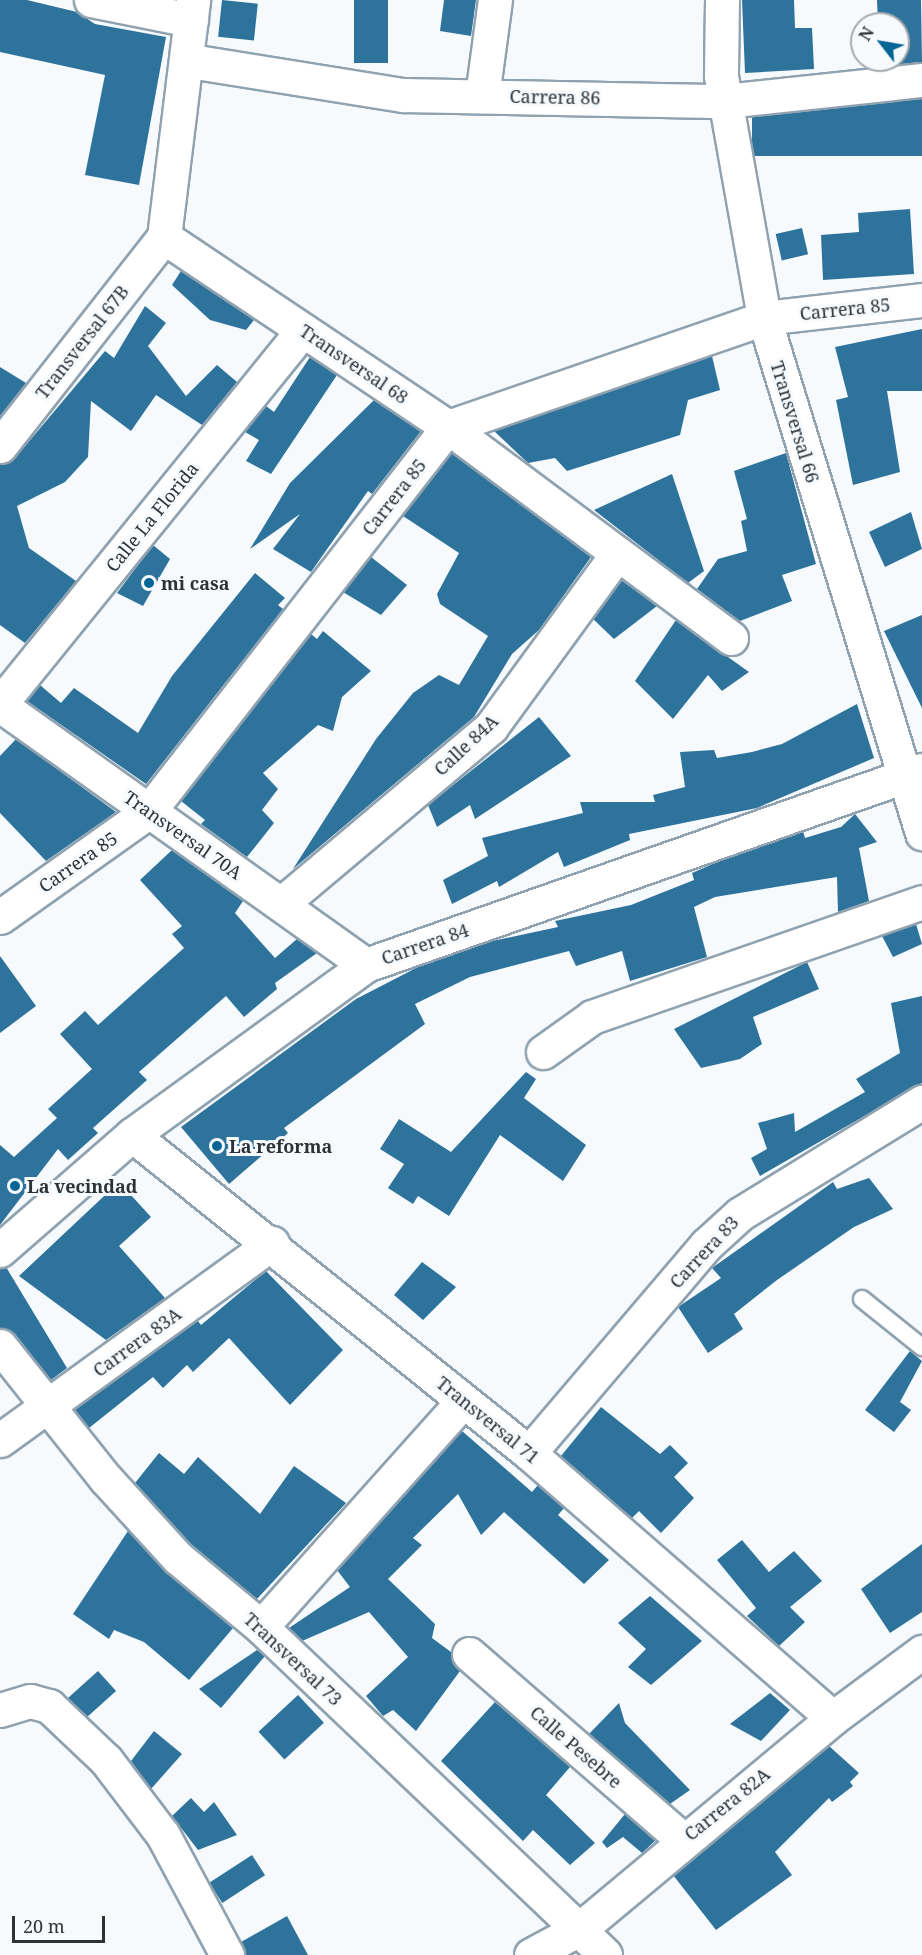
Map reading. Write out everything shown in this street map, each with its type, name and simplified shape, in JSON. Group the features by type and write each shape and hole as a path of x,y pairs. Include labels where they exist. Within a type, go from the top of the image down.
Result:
{"street":[{"path":"91,0 192,10 190,61 164,237"},
{"path":"482,96 495,0"},
{"name":"Transversal 66","path":"722,0 725,101 764,318 913,773 922,833"},
{"name":"Carrera 86","path":"190,61 403,95 725,101 922,80"},
{"name":"Transversal 68","path":"164,237 448,427 731,638"},
{"name":"Transversal 67B","path":"0,446 164,237"},
{"name":"Carrera 85","path":"0,917 149,811 448,427 764,318 922,300"},
{"name":"Calle La Florida","path":"5,715 303,330"},
{"name":"Calle 84A","path":"281,904 491,727 617,554"},
{"name":"Transversal 70A","path":"5,715 149,811 366,965"},
{"name":"Carrera 84","path":"0,1251 132,1135 366,965 913,773"},
{"path":"543,1052 592,1017 922,902"},
{"name":"Carrera 83","path":"529,1453 706,1245 740,1214 922,1102"},
{"name":"Transversal 71","path":"132,1135 272,1243 529,1453 833,1718"},
{"name":"Carrera 83A","path":"0,1440 49,1407 272,1243"},
{"name":"Transversal 73","path":"0,1346 178,1558 261,1627 581,1928 605,1955"},
{"path":"261,1627 463,1401"},
{"name":"Carrera 82A","path":"531,1955 581,1928 683,1840 833,1718 922,1652"},
{"name":"Calle Pesebre","path":"469,1654 683,1840"},
{"path":"15,1706 49,1706 106,1760 163,1835 227,1955"}],"lane":[{"path":"862,1299 922,1347"}],"building":[{"path":"0,0 27,0 77,12 95,24 166,37 139,185 85,175 105,75 0,52"},
{"path":"222,0 258,4 254,41 218,37"},
{"path":"354,0 388,0 388,63 354,63"},
{"path":"444,0 476,0 471,36 440,31"},
{"path":"742,0 794,0 795,28 812,28 814,69 745,73"},
{"path":"877,0 921,0 922,62 910,63 910,12 878,12"},
{"path":"752,99 922,99 922,156 752,156"},
{"path":"910,209 914,274 823,280 821,235 859,232 858,213"},
{"path":"802,228 808,254 782,260 776,234"},
{"path":"181,271 254,320 246,330 210,320 172,285"},
{"path":"145,306 166,323 148,346 186,396 217,365 237,382 202,425 156,395 131,431 91,401 88,457 65,482 17,506 29,548 76,581 25,643 0,625 0,464 15,458 105,351 114,358"},
{"path":"922,329 922,391 887,391 900,472 853,485 836,400 848,397 835,347"},
{"path":"712,356 720,390 688,400 680,435 567,471 555,458 528,463 494,431"},
{"path":"310,357 337,375 271,474 246,461 259,440 245,432 266,406 274,412"},
{"path":"0,367 26,383 0,416"},
{"path":"374,400 421,431 372,494 368,491 311,572 273,549 300,514 250,549 290,483"},
{"path":"452,453 591,557 539,630 512,654 474,717 293,869 376,739 413,693 439,675 459,685 488,636 440,604 437,594 459,553 403,516"},
{"path":"786,453 816,564 782,575 792,601 740,621 697,589 718,559 747,551 741,521 747,519 734,471"},
{"path":"672,474 704,571 688,583 594,510"},
{"path":"911,512 922,549 885,567 869,532"},
{"name":"mi casa","path":"153,545 170,559 143,606 117,593"},
{"path":"371,557 407,585 381,615 343,592"},
{"path":"255,573 285,598 278,605 283,609 146,784 27,701 40,685 61,703 74,688 138,733 172,676"},
{"path":"621,580 657,606 614,639 593,619"},
{"path":"922,615 922,708 884,631"},
{"path":"676,620 749,672 722,691 708,675 673,719 635,681"},
{"path":"323,631 371,671 342,697 333,731 318,725 263,773 278,789 262,810 274,823 247,857 201,824 205,820 181,801 311,634 317,639"},
{"path":"857,704 874,758 757,808 629,834 630,840 564,867 558,852 499,887 497,881 452,904 443,880 488,856 482,838 583,813 580,802 655,802 653,795 685,787 680,752 714,750 717,758 782,744"},
{"path":"539,717 571,756 475,819 470,805 437,827 428,805"},
{"path":"16,739 116,812 46,861 0,813 0,756"},
{"path":"855,814 877,842 859,848 869,901 838,912 837,877 715,897 694,907 707,957 630,981 622,951 576,966 569,951 470,977 415,1004 425,1024 284,1128 288,1133 229,1184 181,1127 356,999 420,966 488,942 558,927 555,921 631,905 694,880 692,873 722,860 803,831 805,838 841,827"},
{"path":"172,850 243,901 235,913 275,958 297,939 317,953 275,983 277,989 244,1017 226,996 139,1072 147,1080 93,1128 98,1133 68,1160 58,1149 0,1225 0,1145 14,1157 57,1118 48,1109 92,1069 60,1034 85,1011 98,1025 184,948 172,934 182,926 140,880"},
{"path":"916,924 922,944 893,957 882,936"},
{"path":"0,956 36,1006 0,1033"},
{"path":"807,962 819,989 753,1017 762,1044 740,1059 701,1068 674,1029"},
{"path":"922,996 922,1083 760,1176 751,1158 767,1149 758,1123 794,1113 795,1132 865,1092 856,1079 900,1053 891,1003"},
{"path":"526,1072 536,1079 524,1098 586,1145 563,1181 500,1135 449,1216 418,1196 413,1204 388,1188 404,1164 380,1149 399,1119 451,1152"},
{"path":"869,1178 893,1209 854,1227 777,1280 734,1314 743,1329 708,1353 678,1307 721,1278 712,1268 833,1182 837,1189"},
{"path":"119,1182 151,1217 119,1246 165,1298 106,1340 19,1276"},
{"path":"422,1262 456,1287 423,1320 394,1295"},
{"path":"6,1267 67,1368 51,1380 15,1334 0,1328 0,1268"},
{"path":"266,1271 343,1350 290,1405 229,1338 193,1372 187,1365 163,1388 153,1377 89,1428 74,1409 197,1320 201,1325"},
{"path":"910,1351 922,1361 900,1402 911,1410 894,1432 865,1410"},
{"path":"601,1407 660,1454 670,1445 688,1463 674,1477 694,1498 661,1533 639,1511 632,1518 561,1456"},
{"path":"462,1431 532,1492 538,1485 564,1508 558,1515 609,1560 584,1584 504,1512 481,1535 458,1494 413,1538 422,1545 388,1579 435,1624 432,1638 451,1652 460,1671 416,1731 393,1710 383,1716 366,1696 408,1657 369,1612 302,1641 289,1628 350,1587 337,1570"},
{"path":"159,1453 184,1474 198,1457 260,1514 294,1466 346,1503 257,1599 191,1544 135,1483"},
{"path":"128,1531 166,1572 233,1628 189,1680 144,1642 114,1630 109,1639 73,1614"},
{"path":"742,1540 769,1572 794,1551 822,1581 790,1607 805,1622 779,1646 747,1616 756,1608 717,1560"},
{"path":"922,1544 922,1612 890,1633 861,1589"},
{"path":"650,1596 702,1641 651,1685 628,1667 646,1649 618,1623"},
{"path":"257,1650 265,1656 221,1708 199,1689"},
{"path":"98,1671 116,1691 86,1718 68,1698"},
{"path":"770,1693 790,1710 761,1741 730,1724"},
{"path":"298,1695 324,1723 284,1760 259,1732"},
{"path":"495,1702 570,1767 546,1795 595,1843 570,1865 533,1830 523,1841 441,1761"},
{"path":"619,1703 625,1723 690,1790 670,1804 589,1734"},
{"path":"154,1731 182,1754 151,1789 131,1761"},
{"path":"829,1746 859,1773 850,1782 853,1786 832,1802 829,1798 775,1852 792,1875 716,1930 673,1875"},
{"path":"191,1798 204,1812 214,1802 237,1835 198,1850 172,1816"},
{"path":"625,1814 655,1841 642,1853 623,1837 607,1848 602,1842"},
{"path":"252,1855 265,1875 222,1903 209,1883"},
{"path":"287,1916 308,1955 246,1955 241,1942"}],"place":[{"name":"mi casa","path":"149,583"},
{"name":"La reforma","path":"217,1146"},
{"name":"La vecindad","path":"15,1186"}]}
